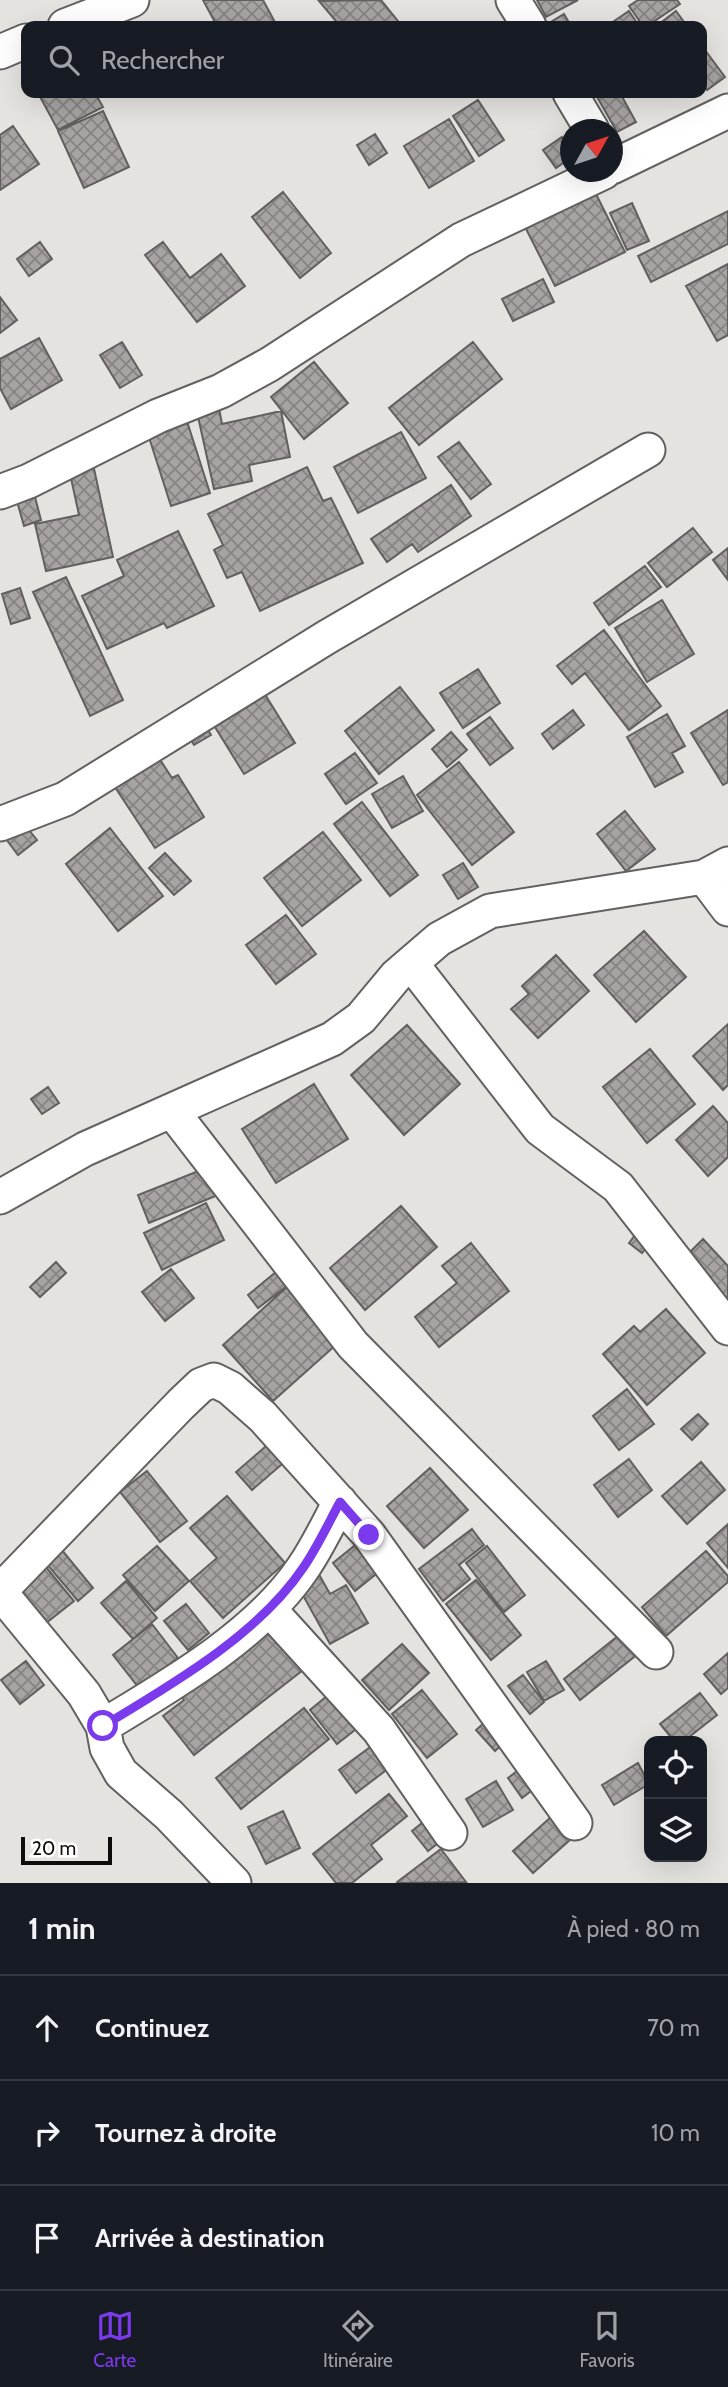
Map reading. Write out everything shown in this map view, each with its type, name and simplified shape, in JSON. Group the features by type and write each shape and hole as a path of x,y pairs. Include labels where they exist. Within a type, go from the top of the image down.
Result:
{"street":[{"path":"63,17 132,0"},
{"path":"513,0 526,21"},
{"path":"0,51 21,43"},
{"path":"573,98 585,119"},
{"path":"623,161 728,111"},
{"path":"0,492 29,481 158,416 221,391 270,364 461,240 580,182"},
{"path":"0,824 65,799 327,637 648,450"},
{"path":"0,1197 85,1149 332,1040 361,1018 396,975 439,939 490,911 716,870 728,909"},
{"path":"411,963 540,1129 618,1187 728,1328"},
{"path":"172,1111 353,1345 656,1652"},
{"path":"234,1883 169,1815 121,1773 107,1748 103,1726 85,1694 0,1592 181,1404 201,1385 214,1380 230,1388 263,1417 369,1535 575,1823"},
{"path":"103,1726 190,1674 270,1609 303,1568 340,1502"},
{"path":"270,1609 379,1730 450,1833"}],"building":[{"path":"203,0 263,0 274,21 214,21"},
{"path":"381,0 398,21 336,21 319,1"},
{"path":"537,0 578,0 546,17"},
{"path":"638,0 677,0 680,4 654,21 640,21 629,6"},
{"path":"629,11 636,21 614,21"},
{"path":"676,11 683,21 663,21"},
{"path":"564,14 568,21 553,21"},
{"path":"707,53 725,77 707,90"},
{"path":"41,98 98,98 103,107 58,130"},
{"path":"598,98 623,98 636,122 623,129 623,119 610,119"},
{"path":"478,100 504,140 479,156 453,116"},
{"path":"103,111 129,167 84,188 58,131"},
{"path":"449,119 474,161 429,188 404,146"},
{"path":"13,126 39,164 0,190 0,135"},
{"path":"375,134 387,153 369,165 357,145"},
{"path":"560,138 560,165 556,168 543,150"},
{"path":"592,186 625,252 555,286 522,221"},
{"path":"283,192 331,253 300,278 252,217"},
{"path":"632,203 649,241 627,250 610,213"},
{"path":"728,211 728,244 651,282 638,256"},
{"path":"40,242 52,259 29,276 17,259"},
{"path":"163,242 190,278 221,254 245,286 197,322 145,255"},
{"path":"728,264 728,335 717,341 686,286"},
{"path":"543,279 554,302 513,321 502,299"},
{"path":"0,297 17,320 0,333"},
{"path":"39,338 62,380 11,409 0,388 0,359"},
{"path":"122,342 142,375 120,388 100,355"},
{"path":"473,342 502,379 419,445 389,408"},
{"path":"314,362 348,403 304,439 271,397"},
{"path":"219,408 222,424 281,411 290,457 249,465 252,481 214,489 197,412"},
{"path":"185,415 210,493 171,506 146,428"},
{"path":"401,432 426,478 358,513 334,467"},
{"path":"459,442 491,484 471,499 438,457"},
{"path":"93,464 113,557 46,571 35,524 79,515 69,469"},
{"path":"307,467 323,501 331,498 363,563 260,611 242,572 227,578 214,550 223,545 208,514"},
{"path":"31,482 41,520 24,526 13,487"},
{"path":"451,485 471,516 418,552 412,544 387,562 371,539"},
{"path":"693,528 712,552 667,587 648,563"},
{"path":"178,531 214,606 167,628 164,623 107,649 82,596 124,576 117,560"},
{"path":"728,548 728,580 713,560"},
{"path":"645,566 661,587 609,625 594,603"},
{"path":"66,577 123,700 90,716 33,592"},
{"path":"20,588 30,618 11,624 2,594"},
{"path":"662,600 694,654 647,682 615,628"},
{"path":"604,630 661,706 629,730 585,673 572,684 557,666"},
{"path":"478,669 500,703 463,728 440,693"},
{"path":"258,683 295,743 244,774 207,714"},
{"path":"400,687 434,730 379,774 345,731"},
{"path":"573,710 584,725 553,749 542,734"},
{"path":"728,710 728,782 723,785 691,733"},
{"path":"667,714 685,746 672,753 683,772 655,787 627,737"},
{"path":"490,717 513,748 490,765 467,734"},
{"path":"201,718 211,735 194,745 184,728"},
{"path":"451,732 467,750 447,767 432,749"},
{"path":"155,752 172,778 178,775 204,817 155,848 111,781"},
{"path":"355,753 377,783 346,804 325,774"},
{"path":"459,762 514,832 472,865 417,795"},
{"path":"403,776 423,811 392,828 372,794"},
{"path":"362,802 418,875 390,896 334,824"},
{"path":"625,811 655,849 626,871 597,834"},
{"path":"25,825 37,840 18,855 6,839"},
{"path":"110,828 163,896 118,931 66,864"},
{"path":"323,832 361,880 302,926 264,878"},
{"path":"165,853 191,881 174,895 149,868"},
{"path":"463,863 478,887 458,899 443,875"},
{"path":"286,915 316,954 276,984 246,945"},
{"path":"644,931 686,977 636,1022 594,975"},
{"path":"556,955 589,991 538,1038 511,1009 529,994 522,986"},
{"path":"728,1024 728,1085 723,1090 693,1056"},
{"path":"407,1025 460,1084 404,1135 351,1075"},
{"path":"650,1049 695,1104 647,1143 603,1087"},
{"path":"314,1084 348,1139 276,1183 242,1129"},
{"path":"48,1087 59,1103 42,1114 31,1099"},
{"path":"713,1106 728,1123 728,1157 708,1176 676,1140"},
{"path":"216,1164 228,1191 149,1223 138,1195"},
{"path":"206,1203 224,1240 162,1270 144,1233"},
{"path":"401,1206 437,1247 365,1310 330,1268"},
{"path":"645,1222 658,1232 642,1253 629,1243"},
{"path":"703,1239 728,1266 728,1306 683,1259"},
{"path":"471,1243 509,1291 439,1347 415,1317 457,1283 442,1266"},
{"path":"56,1262 66,1273 40,1297 30,1287"},
{"path":"171,1269 194,1298 165,1321 142,1292"},
{"path":"276,1272 287,1286 258,1308 248,1295"},
{"path":"287,1287 337,1344 273,1401 223,1345"},
{"path":"666,1309 705,1353 647,1405 603,1354 634,1326 640,1332"},
{"path":"627,1389 654,1424 619,1450 593,1416"},
{"path":"698,1414 708,1424 692,1440 681,1429"},
{"path":"272,1441 288,1459 252,1490 236,1472"},
{"path":"629,1459 652,1490 618,1517 594,1485"},
{"path":"701,1462 725,1490 687,1524 662,1496"},
{"path":"430,1468 468,1510 424,1548 387,1506"},
{"path":"147,1471 187,1521 160,1542 120,1492"},
{"path":"227,1496 285,1563 223,1618 190,1581 217,1558 190,1528"},
{"path":"728,1524 728,1568 707,1543"},
{"path":"472,1529 484,1545 459,1565 470,1579 443,1601 419,1569"},
{"path":"369,1534 391,1562 355,1591 333,1563"},
{"path":"157,1546 189,1581 155,1611 123,1575"},
{"path":"487,1546 525,1595 504,1612 466,1563"},
{"path":"61,1549 93,1588 78,1601 45,1562"},
{"path":"706,1551 728,1576 728,1582 666,1636 642,1607"},
{"path":"41,1561 74,1601 41,1627 9,1587"},
{"path":"316,1569 330,1594 346,1585 368,1623 330,1644 295,1581"},
{"path":"476,1580 521,1635 491,1660 446,1604"},
{"path":"126,1581 157,1618 133,1639 101,1603"},
{"path":"186,1604 209,1633 188,1650 164,1621"},
{"path":"266,1623 303,1670 194,1755 163,1716 184,1700 178,1692"},
{"path":"152,1624 178,1658 139,1688 113,1655"},
{"path":"628,1628 644,1649 580,1700 564,1679"},
{"path":"402,1644 429,1673 389,1710 362,1680"},
{"path":"728,1653 728,1688 721,1694 704,1674"},
{"path":"26,1661 44,1685 20,1704 1,1680"},
{"path":"546,1661 564,1690 544,1701 527,1672"},
{"path":"523,1675 544,1702 530,1714 508,1686"},
{"path":"422,1690 457,1734 427,1758 392,1714"},
{"path":"332,1692 374,1715 337,1744 310,1710"},
{"path":"700,1693 717,1715 690,1736 670,1736 660,1724"},
{"path":"502,1707 520,1728 495,1751 476,1730"},
{"path":"304,1708 329,1739 241,1809 216,1778"},
{"path":"384,1737 401,1759 356,1793 339,1770"},
{"path":"534,1758 549,1777 522,1798 508,1778"},
{"path":"638,1763 644,1774 644,1787 614,1805 602,1785"},
{"path":"496,1781 513,1810 483,1827 466,1799"},
{"path":"389,1794 407,1816 371,1845 382,1859 352,1883 336,1883 313,1854"},
{"path":"446,1804 462,1824 428,1851 412,1831"},
{"path":"560,1809 580,1831 533,1873 513,1851"},
{"path":"283,1811 300,1848 266,1864 248,1827"},
{"path":"441,1849 466,1882 397,1882"}],"route":[{"path":"103,1726 190,1674 270,1609 303,1568 340,1502 369,1535"}]}
